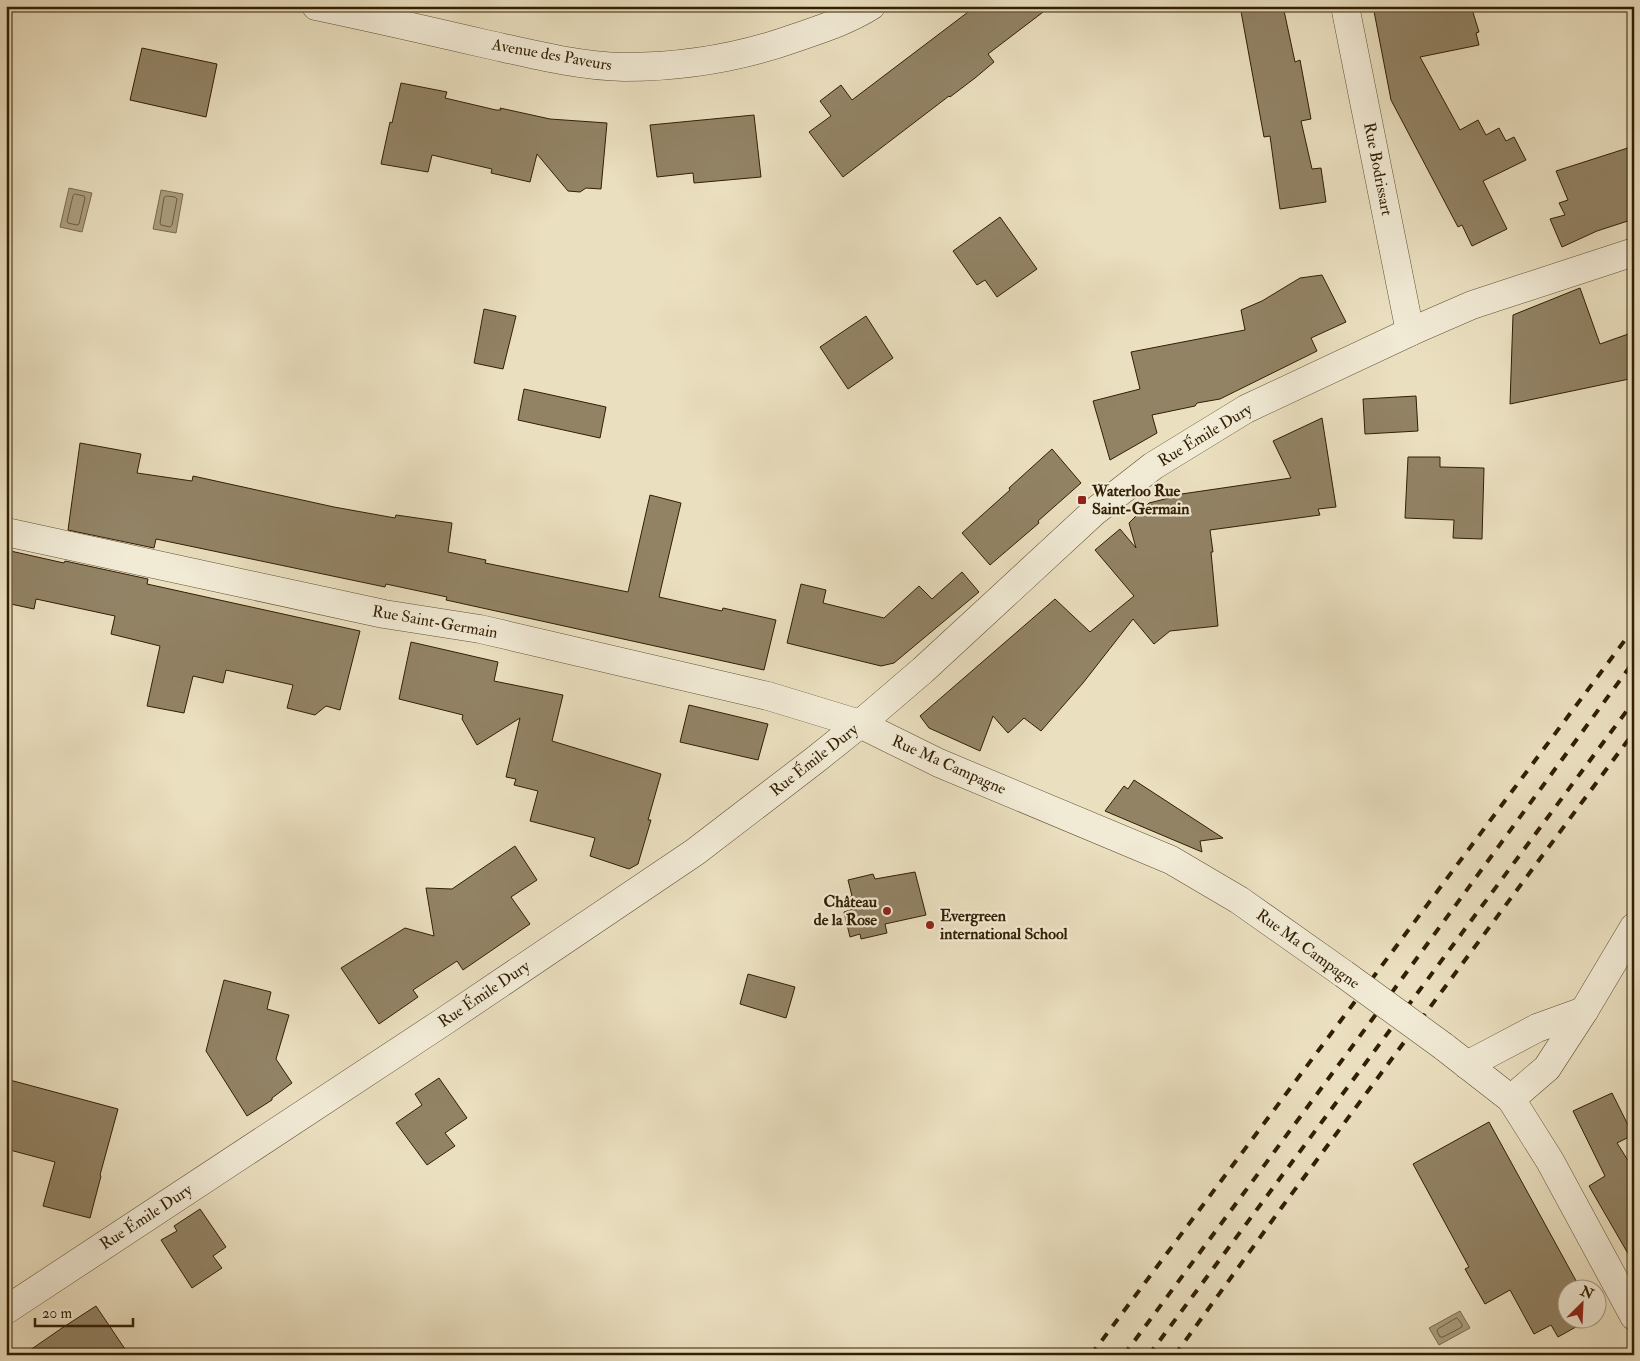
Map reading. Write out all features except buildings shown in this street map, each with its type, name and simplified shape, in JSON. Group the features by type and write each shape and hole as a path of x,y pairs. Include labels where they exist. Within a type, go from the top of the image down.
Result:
{"street":[{"name":"Avenue des Paveurs","path":"316,6 542,56 602,65 624,66 673,65 737,56 766,49 851,18 871,6"},
{"name":"Rue Bodrissart","path":"1345,6 1410,332"},
{"name":"Rue Émile Dury","path":"6,1310 443,1022 695,852 860,724 923,670 1094,512 1153,466 1246,409 1410,332 1472,305 1634,252"},
{"name":"Rue Saint-Germain","path":"6,532 384,614 480,629 768,696 860,724"},
{"name":"Rue Ma Campagne","path":"860,724 939,763 1171,860 1239,900 1344,974 1467,1065 1511,1099 1550,1161 1634,1316"},
{"path":"1511,1099 1547,1068 1584,1011 1634,927"},
{"path":"1467,1065 1537,1028 1584,1011"}],"water":[{"path":"69,188 92,193 82,232 60,227"},
{"path":"161,190 183,194 176,233 153,229"},
{"path":"1460,1311 1470,1328 1439,1345 1429,1328"}],"railway":[{"path":"1091,1355 1634,628"},
{"path":"1124,1355 1634,661"},
{"path":"1149,1355 1634,701"},
{"path":"1175,1355 1282,1207 1634,732"}],"place":[{"name":"Waterloo Rue Saint-Germain","path":"1082,500"},
{"name":"Château de la Rose","path":"887,911"},
{"name":"Evergreen international School","path":"930,925"}]}
